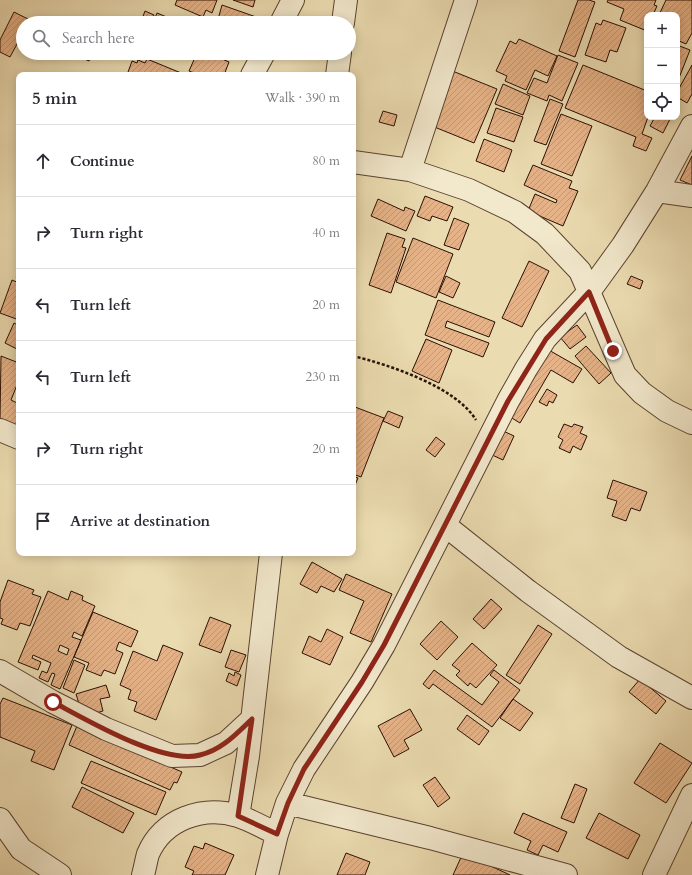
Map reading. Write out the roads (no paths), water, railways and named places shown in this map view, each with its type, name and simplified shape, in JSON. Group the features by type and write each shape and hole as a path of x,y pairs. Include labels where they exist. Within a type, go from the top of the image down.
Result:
{"street":[{"path":"285,16 293,0"},
{"path":"344,16 346,0"},
{"path":"410,170 466,0"},
{"path":"254,72 260,60"},
{"path":"337,72 339,60"},
{"path":"267,875 277,834 288,803 304,769 362,682 384,645 446,526 508,401 546,339 589,292 623,245 657,191 692,126"},
{"path":"356,162 410,170 469,190 515,212 545,234 565,253 580,271 625,375 642,393 667,411 692,423"},
{"path":"657,191 692,196"},
{"path":"0,430 16,437"},
{"path":"446,526 528,591 619,657 692,698"},
{"path":"238,816 252,719 271,556"},
{"path":"0,671 53,702 106,729 172,756 200,755 207,752 226,743 252,719"},
{"path":"654,875 692,795"},
{"path":"288,803 430,838 566,875"},
{"path":"143,875 148,854 161,835 185,816 210,811 238,816 277,834"},
{"path":"0,819 21,849 60,875"}]}
